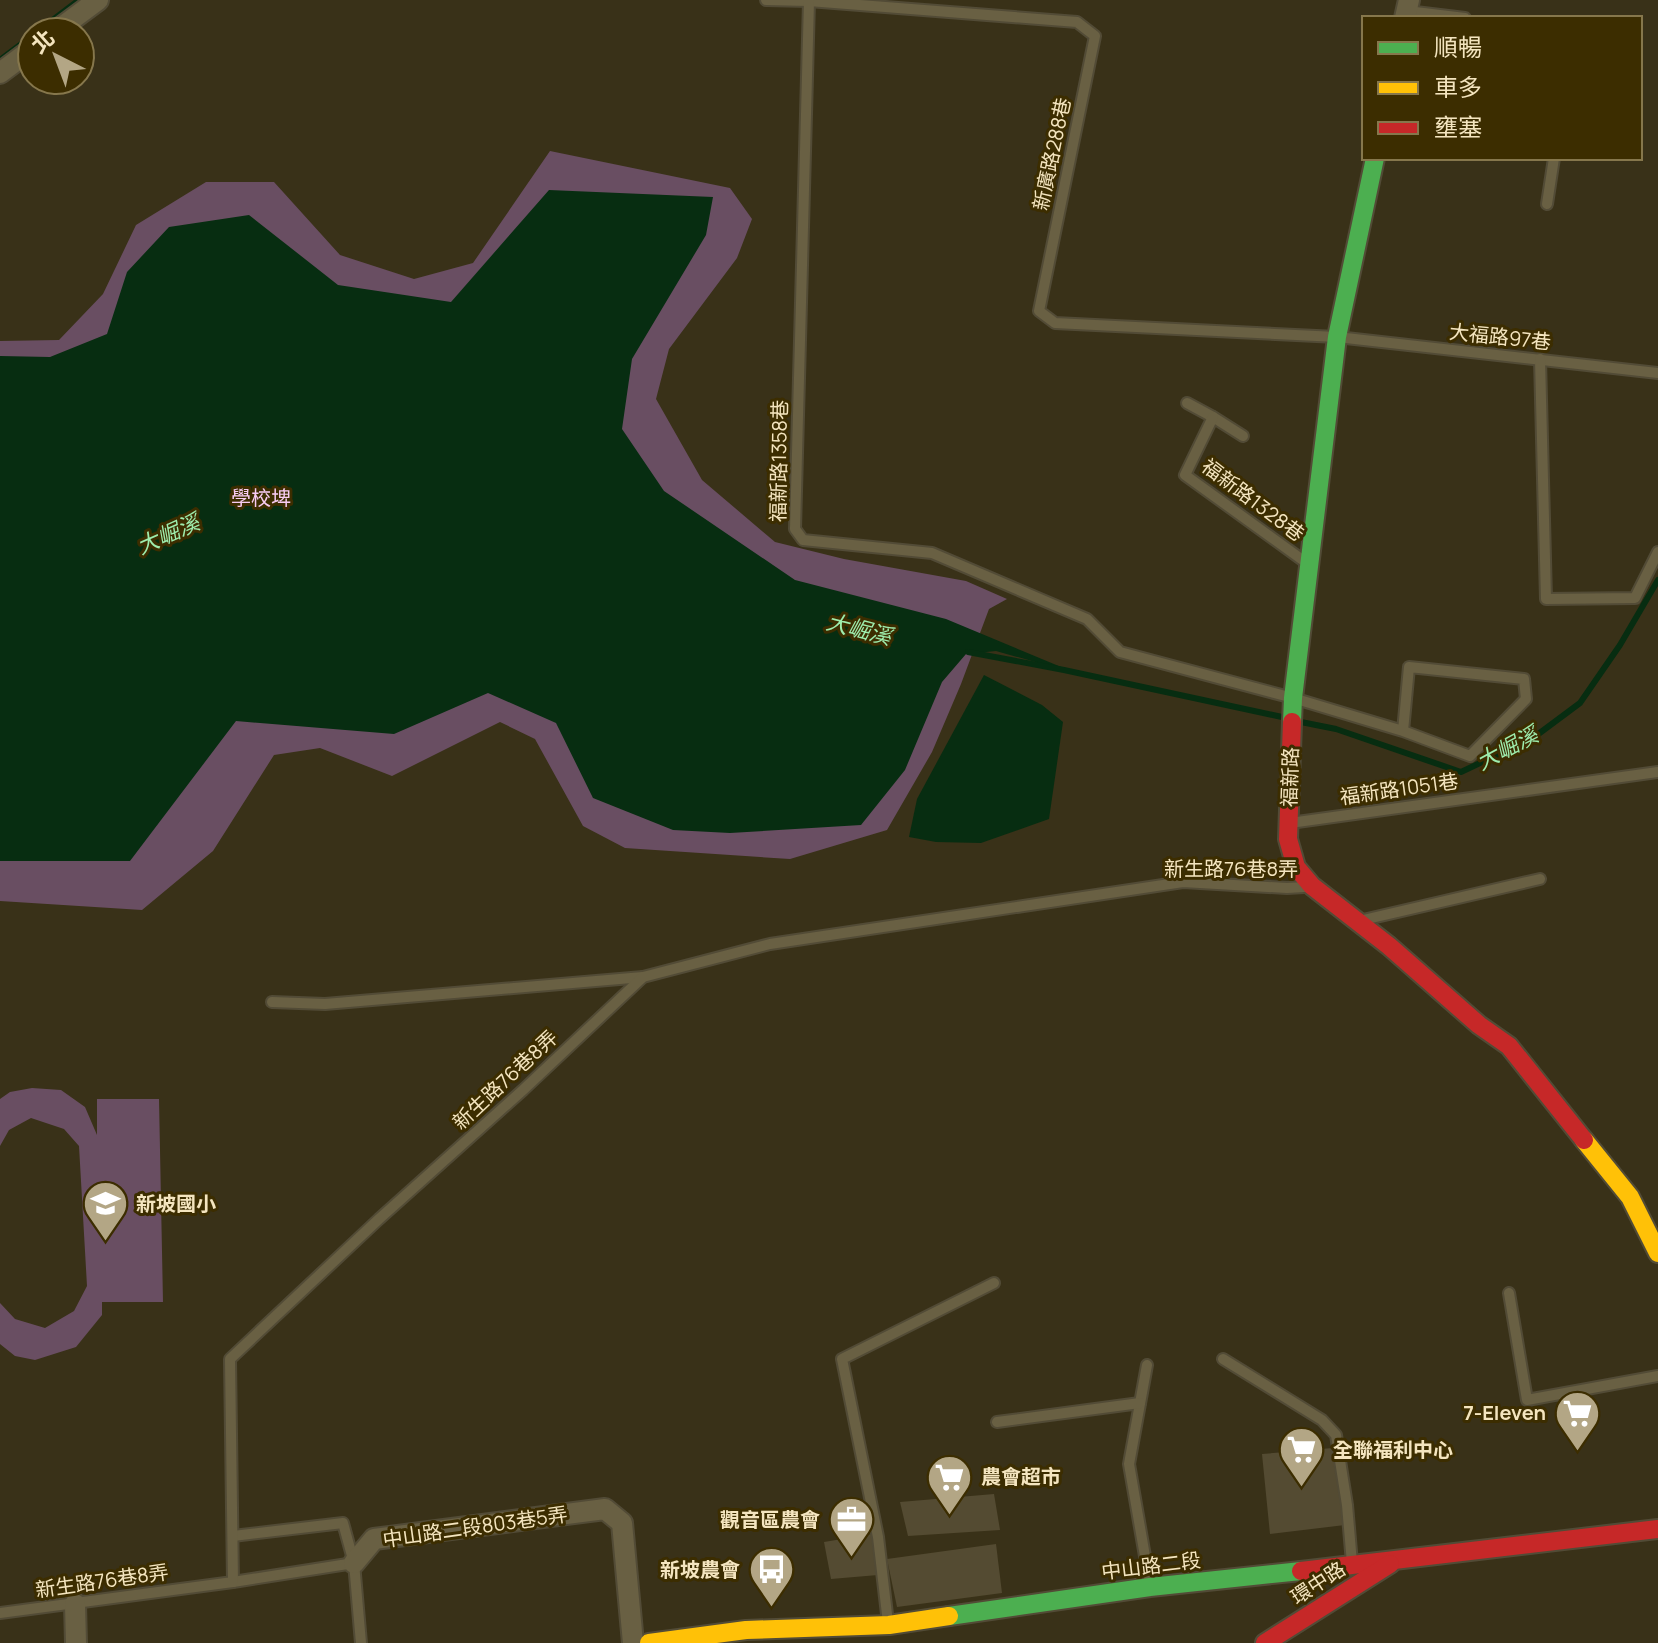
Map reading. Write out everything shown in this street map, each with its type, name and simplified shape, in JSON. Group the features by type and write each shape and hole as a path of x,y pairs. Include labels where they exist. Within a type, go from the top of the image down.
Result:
{"street":[{"path":"76,16 98,0"},
{"name":"福新路","path":"1375,160 1337,337 1293,698 1288,839 1296,867 1312,886 1389,946 1479,1025 1509,1046 1630,1197 1658,1253"},
{"name":"中山路二段803巷5弄","path":"354,1563 374,1539 605,1509 622,1523 633,1643"},
{"name":"中山路二段","path":"649,1643 889,1625 1150,1587 1658,1529"},
{"name":"環中路","path":"1265,1643 1290,1611 1395,1561"},
{"path":"1272,1574 1285,1584 1290,1611"},
{"path":"75,1604 76,1643"}],"lane":[{"name":"新廣路288巷","path":"766,0 1077,22 1095,36 1039,311 1055,323 1337,337"},
{"name":"福新路1358巷","path":"809,1 795,529 803,540 932,553 1087,619 1120,652 1293,698 1403,731 1470,756 1526,699 1524,679 1409,667 1403,731"},
{"path":"1407,10 1450,16"},
{"path":"1547,204 1554,160"},
{"name":"大福路97巷","path":"1337,337 1658,373"},
{"path":"1540,359 1546,599 1635,598 1658,552"},
{"path":"1187,403 1243,436"},
{"name":"福新路1328巷","path":"1213,417 1185,475 1308,565"},
{"name":"福新路1051巷","path":"1289,823 1658,772"},
{"path":"1357,921 1540,879"},
{"name":"新生路76巷8弄","path":"0,1613 233,1582 230,1359 643,977 770,944 1183,882 1287,888 1312,886"},
{"path":"272,1002 325,1004 643,977"},
{"path":"889,1625 878,1537 842,1359 994,1283"},
{"path":"1509,1293 1527,1400 1658,1376"},
{"path":"1223,1359 1322,1420 1336,1435 1353,1565"},
{"path":"1147,1365 1129,1464 1150,1587"},
{"path":"997,1422 1140,1403"},
{"path":"233,1536 343,1523 354,1563 361,1643"},
{"path":"233,1582 354,1563"}],"green space":[{"name":"學校埤","path":"550,151 730,188 752,219 737,258 669,349 656,399 702,480 775,542 844,559 966,581 1007,599 989,609 932,752 887,830 790,859 625,848 583,826 535,739 500,722 392,776 320,748 274,755 213,851 142,910 0,901 0,341 59,340 103,294 136,225 206,182 274,182 340,255 414,279 473,263"},
{"path":"32,1088 61,1090 85,1107 97,1135 97,1099 159,1099 163,1302 102,1302 102,1315 76,1347 35,1360 15,1356 0,1344 0,1303 15,1319 45,1328 74,1311 87,1286 79,1146 64,1129 31,1118 9,1130 0,1146 0,1099 10,1092"}],"water":[{"name":"學校埤","path":"549,190 713,197 706,235 632,359 622,429 664,491 795,580 946,619 1078,674 996,651 966,654 942,682 905,770 861,825 730,833 673,830 593,798 556,723 488,693 394,734 236,721 130,861 0,861 0,356 50,357 107,334 127,272 169,227 249,215 338,285 451,302"},
{"path":"984,675 1042,705 1063,722 1049,819 981,843 936,842 909,837 917,799"}],"building":[{"name":"全聯福利中心","path":"1333,1448 1345,1525 1270,1534 1262,1454"},
{"name":"農會超市","path":"994,1494 1000,1530 908,1536 900,1502"},
{"name":"觀音區農會","path":"872,1534 878,1575 831,1579 824,1542"},
{"path":"996,1544 1002,1593 897,1607 887,1559"}],"waterway":[{"path":"58,16 79,0"},
{"path":"0,60 16,48"},
{"name":"大崛溪","path":"1301,722 1336,729 1461,772 1533,738 1580,703 1620,645 1658,580"},
{"name":"大崛溪","path":"968,652 1282,717"}],"traffic: fast":[{"path":"1292,722 1337,337 1375,160"},
{"path":"949,1616 1150,1587 1301,1571"}],"traffic: slow":[{"path":"1584,1140 1630,1197 1658,1253"},
{"path":"649,1643 746,1630 889,1625 949,1616"}],"traffic: jam":[{"path":"1292,722 1288,839 1296,867 1312,886 1389,946 1479,1025 1509,1046 1584,1140"},
{"path":"1301,1571 1658,1529"},
{"path":"1265,1643 1390,1564"}],"place":[{"name":"新坡國小","path":"105,1243"},
{"name":"7-Eleven","path":"1577,1452"},
{"name":"全聯福利中心","path":"1302,1489"},
{"name":"農會超市","path":"950,1516"},
{"name":"觀音區農會","path":"851,1559"},
{"name":"新坡農會","path":"771,1609"}]}
